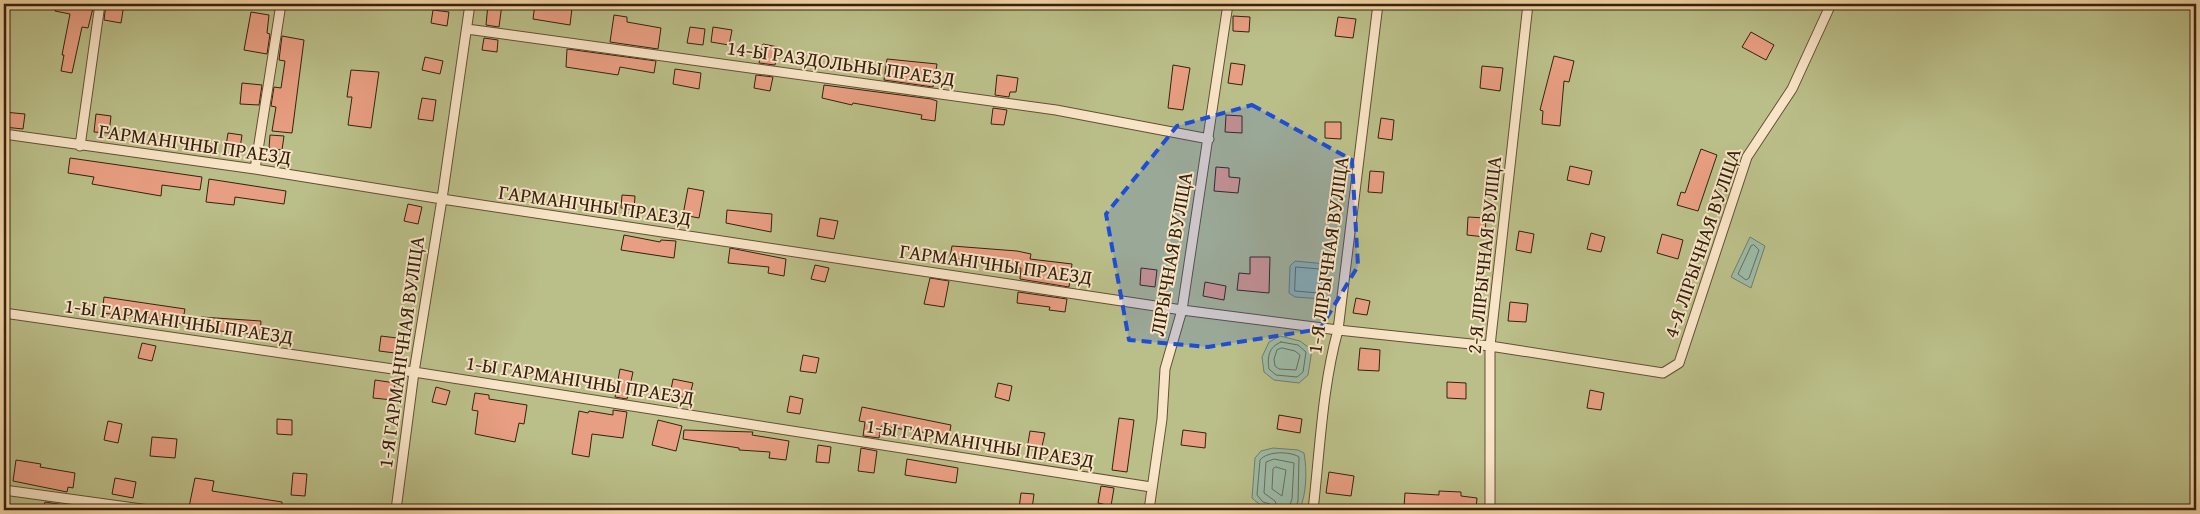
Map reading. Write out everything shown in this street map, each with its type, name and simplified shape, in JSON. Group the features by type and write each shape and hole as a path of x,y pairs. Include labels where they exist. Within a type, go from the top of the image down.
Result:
{"lane":[{"path":"80,146 100,4"},
{"path":"255,169 281,4"},
{"name":"1-Я ГАРМАНІЧНАЯ ВУЛІЦА","path":"396,510 414,372 442,200 470,4"},
{"name":"ЛІРЫЧНАЯ ВУЛІЦА","path":"1149,510 1150,487 1162,419 1165,369 1182,310 1228,4"},
{"name":"1-Я ЛІРЫЧНАЯ ВУЛІЦА","path":"1313,510 1328,385 1338,330 1378,4"},
{"name":"2-Я ЛІРЫЧНАЯ ВУЛІЦА","path":"1490,510 1490,346 1528,4"},
{"name":"4-Я ЛІРЫЧНАЯ ВУЛІЦА","path":"1679,364 1747,157 1792,89 1831,4"},
{"name":"14-Ы РАЗДОЛЬНЫ ПРАЕЗД","path":"467,29 1056,110 1209,139"},
{"name":"ГАРМАНІЧНЫ ПРАЕЗД","path":"4,134 255,169 442,200 1182,310 1338,330 1490,346 1663,373 1679,364"},
{"name":"1-Ы ГАРМАНІЧНЫ ПРАЕЗД","path":"4,313 414,372 1150,487"},
{"path":"4,490 149,510"}],"highlighted area":[{"path":"1252,105 1352,160 1358,266 1320,329 1208,347 1129,340 1106,214 1177,126"}],"green space":[{"path":"4,4 2196,4 2196,510 4,510"}],"water":[{"path":"1750,237 1765,246 1751,288 1731,277"},
{"path":"1295,261 1326,264 1323,299 1295,297 1289,293 1290,266"},
{"path":"1280,336 1300,341 1312,350 1308,375 1299,383 1274,380 1264,372 1262,357 1269,342"},
{"path":"1273,448 1298,450 1304,453 1306,482 1304,497 1299,510 1268,508 1252,498 1255,458 1261,451"}],"building":[{"path":"56,4 94,4 88,28 82,27 72,73 61,71 64,55 62,55 70,14 55,11"},
{"path":"106,4 124,4 121,23 104,20"},
{"path":"488,4 502,4 499,27 486,25"},
{"path":"535,4 572,8 570,25 533,19"},
{"path":"433,10 449,12 447,26 431,23"},
{"path":"251,12 269,15 267,33 270,34 267,54 244,50"},
{"path":"614,15 627,17 627,22 661,28 658,49 610,42"},
{"path":"1233,16 1250,17 1249,32 1233,31"},
{"path":"1338,17 1356,19 1353,38 1335,36"},
{"path":"690,27 705,29 703,45 687,43"},
{"path":"713,27 732,30 729,45 711,42"},
{"path":"1751,32 1774,45 1766,60 1742,47"},
{"path":"282,36 304,40 292,133 272,131 276,107 271,106 274,87 281,88 285,61 279,60"},
{"path":"484,38 498,40 497,52 482,50"},
{"path":"763,44 778,47 775,65 759,63"},
{"path":"567,49 656,61 654,73 620,67 618,75 566,67"},
{"path":"1554,56 1574,61 1569,82 1564,81 1560,126 1542,124 1543,111 1540,110"},
{"path":"425,57 443,61 440,74 422,70"},
{"path":"887,59 937,64 933,87 884,80"},
{"path":"1231,63 1245,65 1242,85 1228,83"},
{"path":"1173,65 1190,68 1183,110 1168,108"},
{"path":"1482,66 1503,68 1500,91 1480,88"},
{"path":"675,69 701,73 699,89 673,84"},
{"path":"351,70 379,72 371,128 348,125 352,97 347,97"},
{"path":"756,75 773,77 770,91 754,88"},
{"path":"997,75 1018,78 1016,92 1010,92 1009,97 995,95"},
{"path":"242,83 262,85 259,105 240,104"},
{"path":"824,85 931,99 937,101 935,121 921,119 922,115 853,103 852,105 822,98"},
{"path":"422,98 436,100 433,121 418,119"},
{"path":"993,108 1007,110 1004,125 991,124"},
{"path":"4,112 25,114 23,129 4,127"},
{"path":"96,114 111,116 109,133 94,132"},
{"path":"1226,115 1242,116 1242,133 1225,132"},
{"path":"1381,118 1394,120 1392,140 1378,138"},
{"path":"1325,122 1341,122 1341,139 1325,138"},
{"path":"228,133 242,135 240,148 226,146"},
{"path":"270,135 284,136 282,150 269,148"},
{"path":"1701,149 1717,155 1698,211 1677,205 1681,192 1685,193"},
{"path":"70,158 202,177 200,190 162,185 161,196 92,184 94,177 68,173"},
{"path":"1570,166 1592,171 1589,185 1567,180"},
{"path":"1216,167 1229,168 1229,177 1240,178 1238,193 1214,191"},
{"path":"1370,171 1384,172 1382,193 1368,192"},
{"path":"209,179 286,191 284,204 235,197 234,205 206,202"},
{"path":"688,188 704,191 699,218 683,215"},
{"path":"622,195 635,196 634,210 621,208"},
{"path":"408,204 422,207 418,224 404,221"},
{"path":"727,210 772,214 771,232 726,223"},
{"path":"1468,217 1486,218 1485,237 1467,235"},
{"path":"820,218 838,221 834,239 817,236"},
{"path":"1519,231 1534,234 1531,253 1516,250"},
{"path":"1591,233 1605,237 1601,252 1587,249"},
{"path":"1662,234 1683,240 1678,259 1657,253"},
{"path":"624,235 660,242 661,240 676,241 674,258 621,250"},
{"path":"952,246 1017,251 1031,254 1030,259 1072,264 1069,287 1020,279 1021,268 950,257"},
{"path":"730,248 786,259 784,276 768,273 769,267 728,263"},
{"path":"1250,257 1270,257 1269,293 1237,290 1239,273 1250,274"},
{"path":"815,265 829,268 825,282 811,279"},
{"path":"1141,268 1157,270 1155,287 1140,285"},
{"path":"930,278 949,281 944,307 924,304"},
{"path":"1205,282 1226,286 1224,300 1203,296"},
{"path":"1018,292 1067,299 1065,312 1049,310 1050,307 1017,303"},
{"path":"104,297 185,309 182,324 145,317 102,313"},
{"path":"1356,298 1370,301 1367,315 1353,313"},
{"path":"1510,302 1528,304 1526,322 1508,321"},
{"path":"201,317 261,321 260,335 200,329"},
{"path":"381,336 397,338 395,353 379,351"},
{"path":"142,343 156,346 152,361 138,358"},
{"path":"1360,348 1380,350 1379,371 1358,370"},
{"path":"803,355 819,358 816,373 800,371"},
{"path":"620,369 633,372 627,399 615,397"},
{"path":"673,379 693,383 689,398 670,395"},
{"path":"375,380 395,383 393,400 373,398"},
{"path":"1447,382 1466,383 1466,399 1447,398"},
{"path":"998,383 1012,386 1009,401 995,397"},
{"path":"436,387 450,391 446,405 432,402"},
{"path":"1590,390 1604,393 1601,410 1587,408"},
{"path":"475,393 489,395 489,399 527,405 524,424 519,423 515,442 475,434 478,411 472,410"},
{"path":"790,396 803,399 800,414 787,412"},
{"path":"862,407 951,425 949,436 881,426 879,438 863,436 865,422 859,421"},
{"path":"613,410 627,412 623,438 592,434 589,457 572,454 579,411 613,415"},
{"path":"1279,415 1302,419 1300,433 1277,429"},
{"path":"1119,418 1134,420 1127,472 1112,470"},
{"path":"277,419 292,420 292,435 277,434"},
{"path":"658,420 682,426 676,451 652,445"},
{"path":"108,421 122,424 118,443 104,440"},
{"path":"684,430 753,432 752,435 789,441 786,460 769,458 770,452 739,450 739,448 683,439"},
{"path":"1183,430 1206,433 1205,448 1181,445"},
{"path":"1030,431 1045,433 1041,451 1027,449"},
{"path":"152,437 177,439 175,458 150,456"},
{"path":"818,445 831,447 829,463 816,462"},
{"path":"861,448 877,451 874,473 858,471"},
{"path":"907,459 958,468 956,483 905,475"},
{"path":"16,460 41,464 40,467 75,473 73,488 68,487 67,492 13,481"},
{"path":"1329,472 1354,476 1351,496 1326,493"},
{"path":"293,473 307,474 305,496 291,495"},
{"path":"115,478 136,482 133,498 112,494"},
{"path":"195,478 214,481 212,491 282,502 282,510 244,510 209,505 207,510 189,507"},
{"path":"1101,486 1114,488 1111,506 1098,503"},
{"path":"1439,491 1461,492 1461,496 1477,498 1476,509 1404,507 1405,493 1439,495"},
{"path":"1021,493 1034,494 1032,509 1019,508"},
{"path":"45,502 64,505 63,510 43,510"}]}
